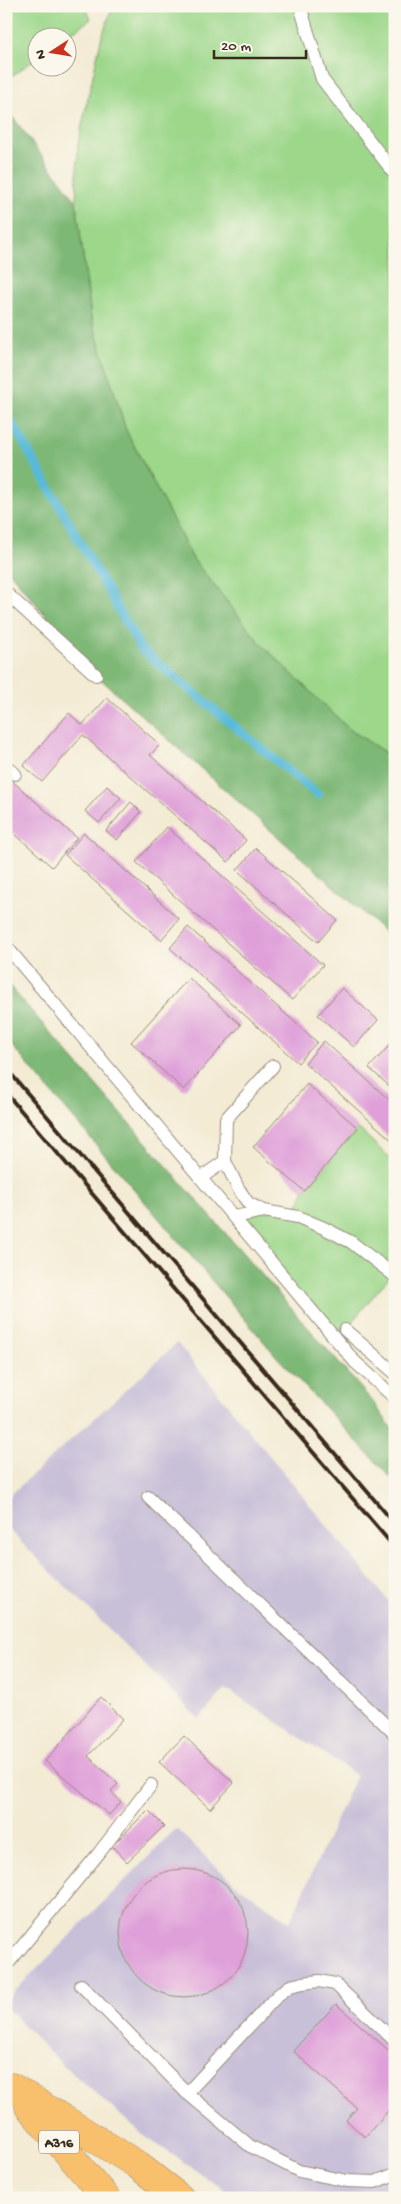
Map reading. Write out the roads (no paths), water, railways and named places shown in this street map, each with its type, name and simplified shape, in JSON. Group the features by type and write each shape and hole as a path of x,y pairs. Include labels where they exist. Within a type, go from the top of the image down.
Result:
{"highway":[{"name":"A316","path":"9,2084 106,2198"},
{"path":"9,2084 136,2164 180,2198"}],"lane":[{"path":"300,6 322,80 395,174"},
{"path":"6,593 96,674"},
{"path":"6,946 202,1177 355,1362 395,1398"},
{"path":"273,1066 226,1118 225,1161 238,1188 248,1203 264,1211 298,1217 324,1228 350,1242 395,1276"},
{"path":"202,1177 225,1161"},
{"path":"234,1217 264,1211"},
{"path":"345,1330 395,1373"},
{"path":"148,1497 395,1734"},
{"path":"6,1966 99,1853 151,1785"},
{"path":"187,2093 278,1995 290,1986 319,1981 335,1984 395,2041"},
{"path":"81,1985 187,2093 250,2146 299,2171 347,2181 375,2182 395,2174"}],"waterway":[{"path":"6,412 141,649 318,795"}],"railway":[{"path":"6,1068 395,1524"},
{"path":"6,1093 395,1548"}]}
